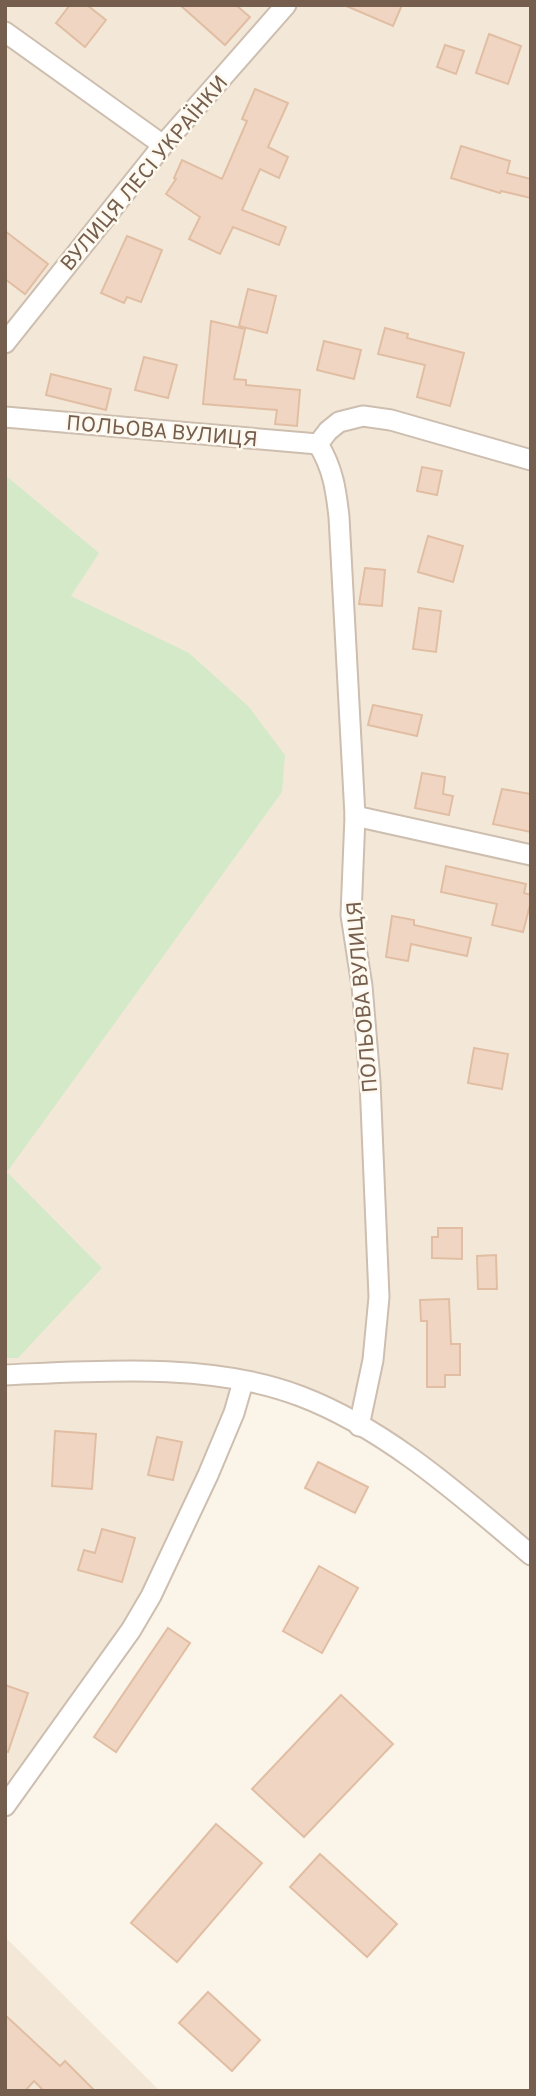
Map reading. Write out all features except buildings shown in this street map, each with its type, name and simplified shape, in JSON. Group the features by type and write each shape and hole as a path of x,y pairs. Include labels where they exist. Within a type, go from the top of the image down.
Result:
{"street":[{"name":"ВУЛИЦЯ ЛЕСІ УКРАЇНКИ","path":"5,343 12,322 286,5"},
{"path":"5,32 163,145"},
{"path":"318,444 339,422 363,416 378,417 531,460"},
{"name":"ПОЛЬОВА ВУЛИЦЯ","path":"5,417 318,444 330,465 335,480 339,517 355,816 351,915 362,986 370,1081 379,1297 375,1348 359,1426"},
{"path":"355,816 531,855"},
{"path":"5,1375 128,1371 198,1375 299,1395 359,1426 429,1472 531,1555"},
{"path":"5,1806 140,1616 208,1475 234,1413 243,1382"}],"shaded area":[{"path":"5,5 531,5 531,1555 389,1444 243,1382 151,1596 5,1806"},
{"path":"5,1937 160,2091 5,2091"}],"green space":[{"path":"5,475 99,553 71,596 189,653 249,707 285,755 282,792 7,1172 102,1268 18,1358 5,1358"}]}
